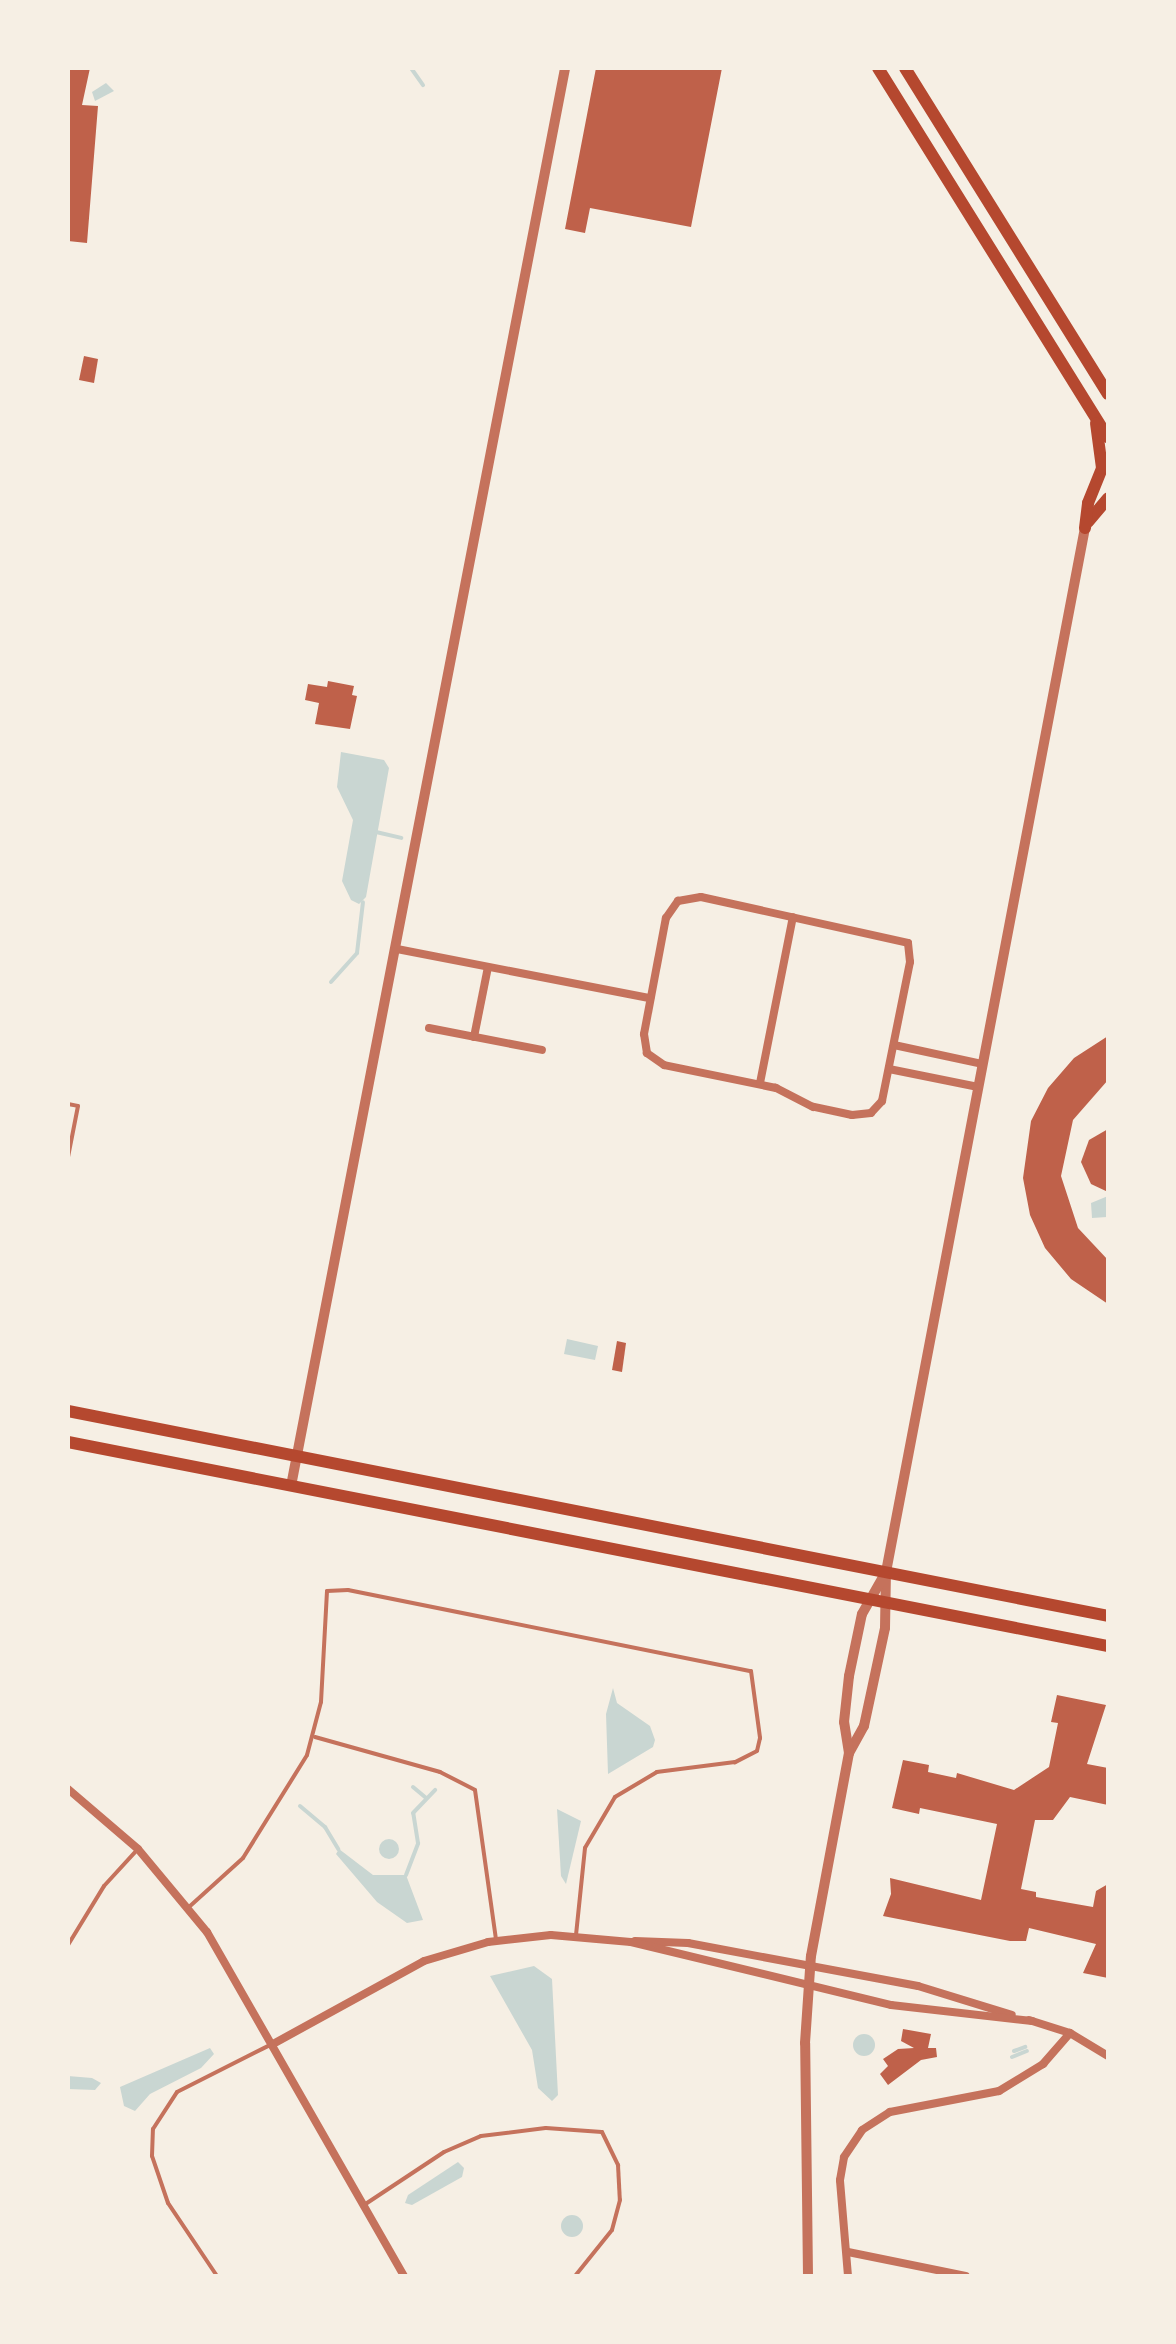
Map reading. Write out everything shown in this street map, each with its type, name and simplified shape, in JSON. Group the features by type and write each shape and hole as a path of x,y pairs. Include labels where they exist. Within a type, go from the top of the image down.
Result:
{"main road":[{"path":"878,68 1108,437"},
{"path":"905,68 1108,394"},
{"path":"1085,528 1089,498 1102,468 1094,415"},
{"path":"1089,498 1108,480"},
{"path":"1085,528 1108,498"},
{"path":"68,1411 1108,1616"},
{"path":"68,1442 1108,1646"}],"street":[{"path":"291,1486 565,68"},
{"path":"808,2276 810,1967 849,1753 867,1715 888,1601 886,1572 1085,528"},
{"path":"701,897 793,917 908,943 910,962 889,1069 882,1101 871,1113 852,1115 813,1107 760,1083 664,1065 647,1053 644,1034 666,918 678,901 701,897"},
{"path":"760,1083 793,917"},
{"path":"397,949 650,998"},
{"path":"474,1037 488,967"},
{"path":"429,1028 542,1050"},
{"path":"894,1045 983,1064"},
{"path":"889,1069 978,1087"},
{"path":"849,1753 844,1705 869,1597 886,1572"},
{"path":"68,1789 138,1849 189,1907 273,2044 404,2276"},
{"path":"273,2044 406,1969 496,1940 576,1935 631,1942 678,1942 928,1988 1070,2033 1108,2056"},
{"path":"631,1942 686,1959 808,1983 891,2005 1032,2021"},
{"path":"848,2276 840,2180 844,2157 862,2130 890,2112 999,2091 1043,2064 1070,2033"},
{"path":"848,2252 966,2276"}],"lane":[{"path":"68,1104 78,1106 68,1157"},
{"path":"189,1907 251,1848 314,1737 323,1689 327,1591 336,1590 751,1671 760,1738 757,1751 735,1762 657,1772 615,1797 594,1826 582,1859 576,1935"},
{"path":"314,1737 440,1772 475,1790 496,1940"},
{"path":"68,1945 104,1886 138,1849"},
{"path":"217,2276 161,2187 151,2152 153,2129 177,2092 273,2044"},
{"path":"364,2205 444,2152 481,2136 539,2128 602,2132 617,2162 620,2200 612,2230 575,2276"}],"shaded area":[{"path":"106,83 114,91 95,101 92,92"},
{"path":"341,752 384,760 389,768 366,897 359,904 351,900 342,881 353,820 337,787"},
{"path":"1108,1196 1107,1217 1092,1218 1091,1203"},
{"path":"567,1339 598,1346 595,1360 564,1354"},
{"path":"613,1688 617,1703 650,1726 655,1740 653,1747 608,1774 606,1714"},
{"path":"557,1809 581,1821 566,1884 561,1876"},
{"path":"389,1839 396,1842 399,1849 396,1856 389,1859 382,1856 379,1849 382,1842"},
{"path":"339,1849 373,1875 406,1875 423,1920 407,1923 377,1902 336,1854"},
{"path":"534,1966 552,1979 558,2095 552,2101 538,2088 532,2050 490,1976"},
{"path":"864,2034 872,2037 875,2045 872,2053 864,2056 856,2053 853,2045 856,2037"},
{"path":"210,2048 214,2054 201,2068 150,2094 135,2111 124,2106 120,2087"},
{"path":"68,2076 92,2078 101,2083 95,2090 68,2089"},
{"path":"458,2162 464,2168 462,2177 412,2205 405,2203 408,2195"},
{"path":"572,2215 580,2218 583,2226 580,2234 572,2237 564,2234 561,2226 564,2218"}],"building":[{"path":"68,68 90,68 82,105 98,106 87,243 68,241"},
{"path":"596,68 722,68 691,227 590,208 585,233 565,229"},
{"path":"84,356 98,359 94,383 79,380"},
{"path":"328,681 354,686 352,695 357,696 350,729 315,724 319,703 305,700 308,684 327,687"},
{"path":"1108,1036 1108,1080 1073,1120 1061,1176 1078,1228 1108,1260 1108,1304 1071,1279 1045,1248 1030,1215 1023,1178 1031,1121 1048,1088 1074,1058"},
{"path":"1108,1129 1108,1192 1091,1184 1081,1162 1089,1140"},
{"path":"617,1341 626,1343 622,1372 612,1370"},
{"path":"1057,1695 1106,1705 1087,1764 1108,1768 1108,1805 1070,1797 1053,1820 1035,1820 1021,1889 1036,1892 1036,1897 1093,1907 1096,1891 1108,1884 1108,1978 1083,1973 1096,1944 1029,1928 1026,1941 1010,1941 883,1916 891,1894 890,1878 981,1900 997,1824 920,1808 919,1814 892,1808 903,1760 929,1765 928,1772 956,1778 957,1773 1014,1790 1049,1767 1058,1723 1051,1722"},
{"path":"903,2029 931,2034 928,2048 936,2048 937,2057 921,2060 888,2085 880,2074 888,2066 883,2059 898,2049 914,2048 901,2041"}],"waterway":[{"path":"411,68 423,85"},
{"path":"376,832 401,838"},
{"path":"331,982 357,953 363,902"},
{"path":"413,1787 425,1797"},
{"path":"406,1875 418,1843 413,1813 435,1790"},
{"path":"300,1806 325,1827 338,1849"},
{"path":"1014,2051 1025,2047"},
{"path":"1012,2057 1027,2051"}]}
